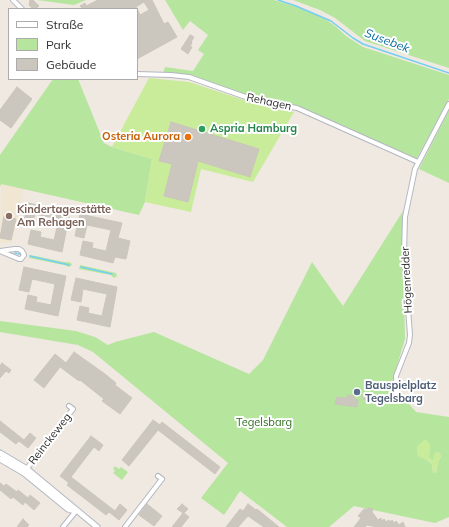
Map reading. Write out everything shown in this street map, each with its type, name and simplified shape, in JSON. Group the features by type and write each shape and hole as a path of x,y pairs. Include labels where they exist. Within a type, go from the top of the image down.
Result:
{"street":[{"path":"13,0 21,8"},
{"name":"Rehagen","path":"138,74 189,77 257,101 297,108 418,162"},
{"name":"Högenredder","path":"397,397 395,390 396,376 409,343 410,335 404,254 404,221 410,187 418,162 449,104"},
{"path":"19,249 24,255 21,259 18,259 0,251 19,249"},
{"name":"Reinckeweg","path":"25,471 73,409 68,406"},
{"path":"0,453 97,527"},
{"path":"0,459 25,471"},
{"path":"124,527 162,479 158,476"},
{"path":"63,527 76,511"}],"shaded area":[{"name":"Kindertagesstätte Am Rehagen","path":"1,184 24,189 12,243 0,243"}],"green space":[{"path":"37,0 86,0 74,5"},
{"path":"165,0 274,0 300,8 325,19 346,36 363,47 449,75 449,99 416,160 298,107 258,100 194,77 163,73 165,67 193,71 204,54 198,50 208,35 190,21 183,30"},
{"path":"293,0 449,0 449,68 365,41 335,18 320,10"},
{"name":"Aspria Hamburg","path":"149,78 189,82 259,105 294,112 253,182 201,169 191,212 145,202 152,159 112,147"},
{"path":"52,80 78,80 104,143 112,147 152,159 145,202 139,215 1,184 0,187 0,155"},
{"path":"449,110 449,183 419,169"},
{"name":"Tegelsbarg","path":"403,211 405,339 389,392 391,395 395,382 400,384 403,397 416,412 449,417 449,517 435,523 354,506 329,527 287,527 240,491 224,515 201,498 228,463 93,352 78,345 0,332 0,321 76,331 95,337 108,345 154,332 249,374 263,360 312,262 343,306","holes":["430,450 428,457 434,460 438,452 441,456 436,473 433,472 432,464 426,459"]},
{"path":"30,255 68,262 72,265 69,267 29,258"},
{"path":"80,265 116,273 117,276 114,278 111,275 79,269"},
{"path":"424,440 430,444 429,457 432,460 435,452 441,456 436,473 433,473 432,464 428,460 419,457 417,454 417,446"},
{"path":"115,466 119,469 121,467 128,472 122,480 113,473 115,471 113,469"}],"building":[{"path":"30,0 33,0 39,6 32,8 29,5"},
{"path":"98,0 152,0 164,24 168,22 177,37 138,58 138,11 140,15 149,10 144,2 136,8 82,8 80,6 85,3 86,6"},
{"path":"190,35 194,37 190,46 192,47 188,54 181,49"},
{"path":"17,87 32,99 11,128 0,120 0,110"},
{"path":"171,122 259,149 250,177 198,161 188,202 164,196 172,164 159,161"},
{"path":"28,203 70,212 62,252 28,244 31,230 41,232 40,237 54,240 59,219 35,214 32,227 23,225"},
{"path":"80,214 122,223 118,238 130,241 126,259 115,257 113,263 80,255 83,241 93,243 92,248 106,251 111,230 87,225 84,238 75,236"},
{"path":"4,216 16,219 11,240 0,238"},
{"path":"24,267 66,276 58,316 25,309 28,295 37,297 36,302 51,305 55,284 32,279 29,292 19,290"},
{"path":"76,278 117,287 110,327 77,320 80,306 89,308 88,313 102,316 107,294 83,289 81,302 71,300"},
{"path":"74,352 105,374 116,383 115,385 132,398 120,414 102,401 104,399 80,380 79,381 60,367 44,388 34,380 55,354 66,363"},
{"path":"2,363 11,370 9,373 6,371 0,378 0,366"},
{"path":"372,382 385,384 383,390 371,388"},
{"path":"348,395 354,396 354,399 358,400 357,407 335,404 337,397 348,398"},
{"path":"363,395 377,397 376,401 363,399"},
{"path":"153,420 160,425 162,422 220,467 215,474 158,430 129,466 122,460"},
{"path":"0,421 24,440 30,433 36,438 28,448 19,441 16,444 0,432"},
{"path":"91,436 103,445 99,451 94,447 71,477 115,511 120,504 127,510 119,520 109,512 106,515 67,485 69,483 60,476"},
{"path":"0,483 4,486 6,484 17,492 18,490 28,498 30,495 40,503 34,510 25,502 23,505 13,497 11,499 0,490"},
{"path":"147,504 162,516 154,526 139,515"},
{"path":"182,504 188,509 184,513 189,517 181,527 172,527 183,513 177,509"},
{"path":"248,504 256,510 257,509 279,527 264,527 248,516 238,527 226,527 240,509 243,511"},
{"path":"364,509 373,509 372,512 378,520 381,518 382,521 384,519 386,522 389,520 390,522 392,520 394,523 396,521 399,525 403,522 405,527 377,527 367,525 365,527 354,527 361,518 358,516"},
{"path":"23,519 29,525 27,527 17,527"}],"waterway":[{"name":"Susebek","path":"278,0 331,21 363,44 449,73"},
{"path":"15,253 20,254"},
{"path":"30,256 69,265"},
{"path":"81,267 112,274"}],"place":[{"name":"Aspria Hamburg","path":"202,129"},
{"name":"Osteria Aurora","path":"188,137"},
{"name":"Kindertagesstätte Am Rehagen","path":"9,216"},
{"name":"Bauspielplatz Tegelsbarg","path":"357,392"}]}
